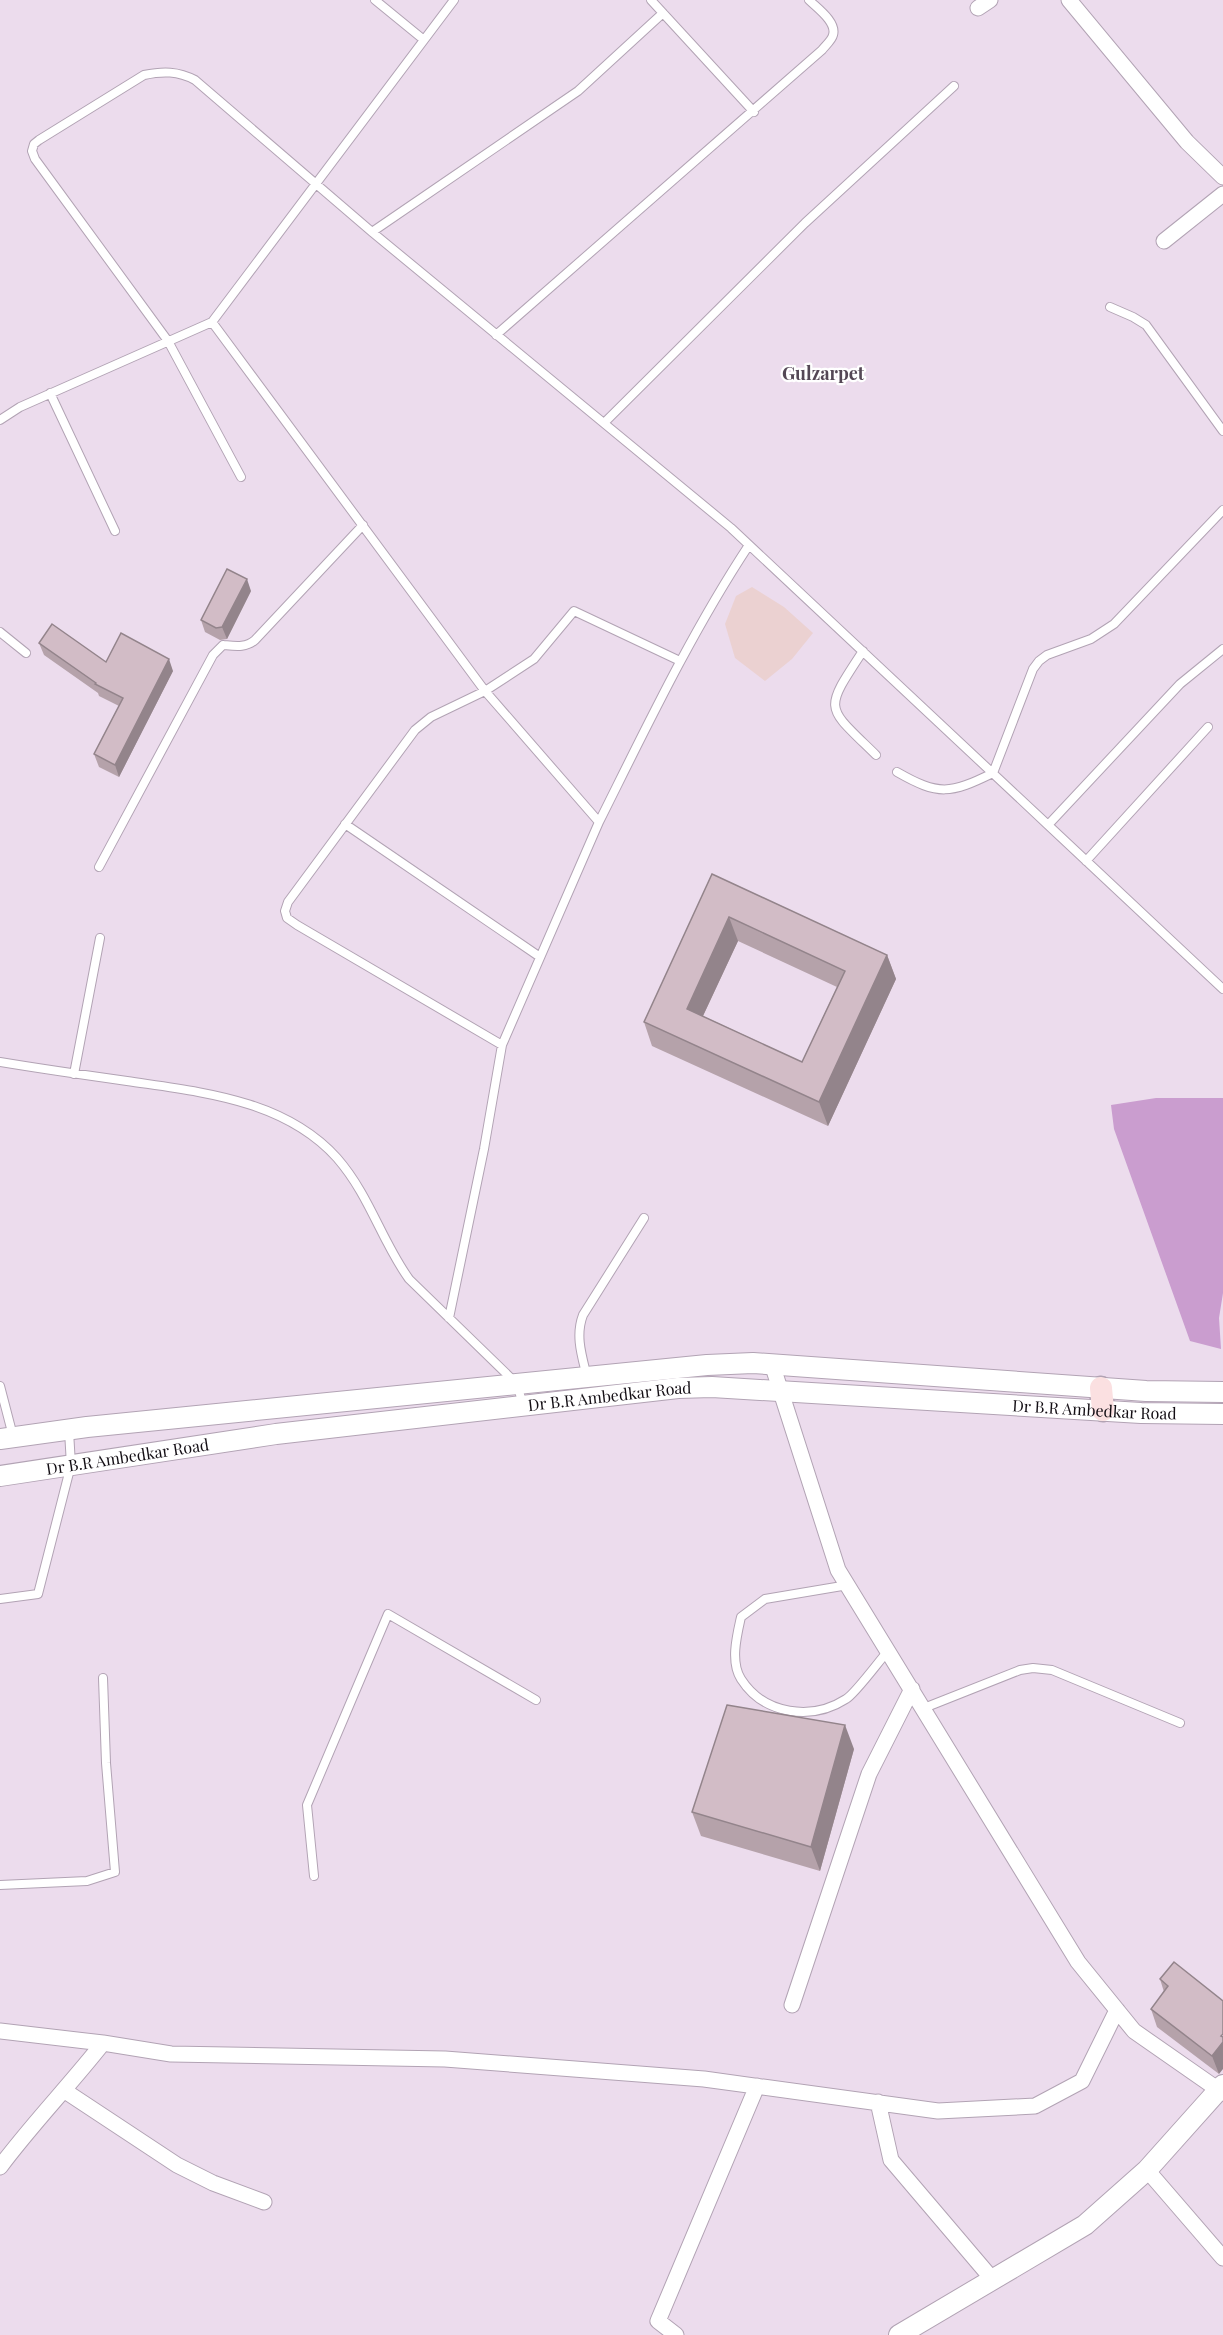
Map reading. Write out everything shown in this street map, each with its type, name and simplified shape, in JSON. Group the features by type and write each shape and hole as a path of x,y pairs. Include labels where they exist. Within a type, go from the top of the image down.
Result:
{"main road":[{"path":"1101,1388 1103,1410"}],"street":[{"path":"1069,0 1187,142 1223,177"},
{"path":"1164,241 1223,194"},
{"name":"Dr B.R Ambedkar Road","path":"7,1438 586,1377 707,1365 753,1363 1101,1388 1223,1392"},
{"path":"772,1364 838,1570 1078,1962 1134,2031 1222,2089 1147,2170 1085,2225 909,2333"},
{"name":"Dr B.R Ambedkar Road","path":"0,1476 276,1434 678,1388 729,1386 1103,1410 1223,1414"},
{"path":"792,2005 869,1774 912,1689"},
{"path":"0,2031 103,2043 171,2054 445,2059 704,2079 938,2110 1035,2106 1082,2081 1117,2010"},
{"path":"0,2168 103,2043"},
{"path":"676,2335 658,2322 757,2086"},
{"path":"65,2091 177,2165 213,2183 264,2202"},
{"path":"878,2102 891,2160 993,2280"},
{"path":"1147,2170 1223,2258"}],"lane":[{"path":"375,0 424,40"},
{"path":"0,419 50,393 212,322 454,0"},
{"path":"651,0 754,111"},
{"path":"496,335 822,50 833,36 831,22 809,0"},
{"path":"372,232 579,91 663,13"},
{"path":"241,477 168,341 35,159 32,151 34,144 144,75 169,72 195,80 372,232 749,545 1223,989"},
{"path":"604,423 805,223 954,86"},
{"path":"1110,307 1146,325 1223,431"},
{"path":"212,322 485,691 598,822"},
{"path":"50,393 115,531"},
{"path":"897,772 916,783 935,790 965,787 993,773 1033,669 1039,661 1047,655 1091,639 1114,624 1223,510"},
{"path":"99,867 213,655 224,645 250,645 363,525"},
{"path":"449,1318 484,1149 502,1045 598,822 680,661 717,594 749,545"},
{"path":"502,1045 288,918 285,911 288,902 415,730 431,717 485,691 534,659 574,611 680,661"},
{"path":"0,632 26,653"},
{"path":"1048,825 1180,684 1223,649"},
{"path":"862,651 837,691 834,709 839,719 876,755"},
{"path":"1086,861 1208,727"},
{"path":"345,824 540,957"},
{"path":"74,1074 100,938"},
{"path":"0,1062 182,1090 242,1102 292,1122 316,1138 336,1158 364,1195 399,1265 409,1279 517,1384 524,1406"},
{"path":"586,1377 578,1336 583,1315 644,1218"},
{"path":"0,1386 7,1438"},
{"path":"0,1599 38,1594 71,1465 69,1430"},
{"path":"848,1585 765,1599 741,1617 734,1648 740,1678 765,1704 788,1712 820,1712 848,1698 888,1650"},
{"path":"314,1876 307,1805 388,1614 536,1700"},
{"path":"924,1708 1020,1670 1033,1668 1052,1670 1180,1723"},
{"path":"0,1885 87,1881 115,1872 106,1762 103,1678"}],"shaded area":[{"path":"752,587 784,607 813,633 792,659 765,681 735,658 725,624 736,596"},
{"path":"1156,1098 1223,1098 1223,1293 1219,1318 1221,1349 1190,1341 1114,1129 1111,1105"}],"building":[{"path":"227,569 247,579 222,627 216,628 201,620"},
{"path":"52,624 106,662 121,633 169,659 115,765 94,754 123,698 95,684 39,643"},
{"path":"712,874 887,955 819,1102 644,1022","holes":["729,917 845,971 802,1062 687,1009"]},
{"path":"727,1705 845,1725 811,1847 692,1812"},
{"path":"1174,1962 1223,2001 1223,2034 1221,2036 1223,2042 1212,2056 1151,2009 1168,1986 1160,1979"}],"district":[{"name":"Gulzarpet","path":"823,374"}]}
